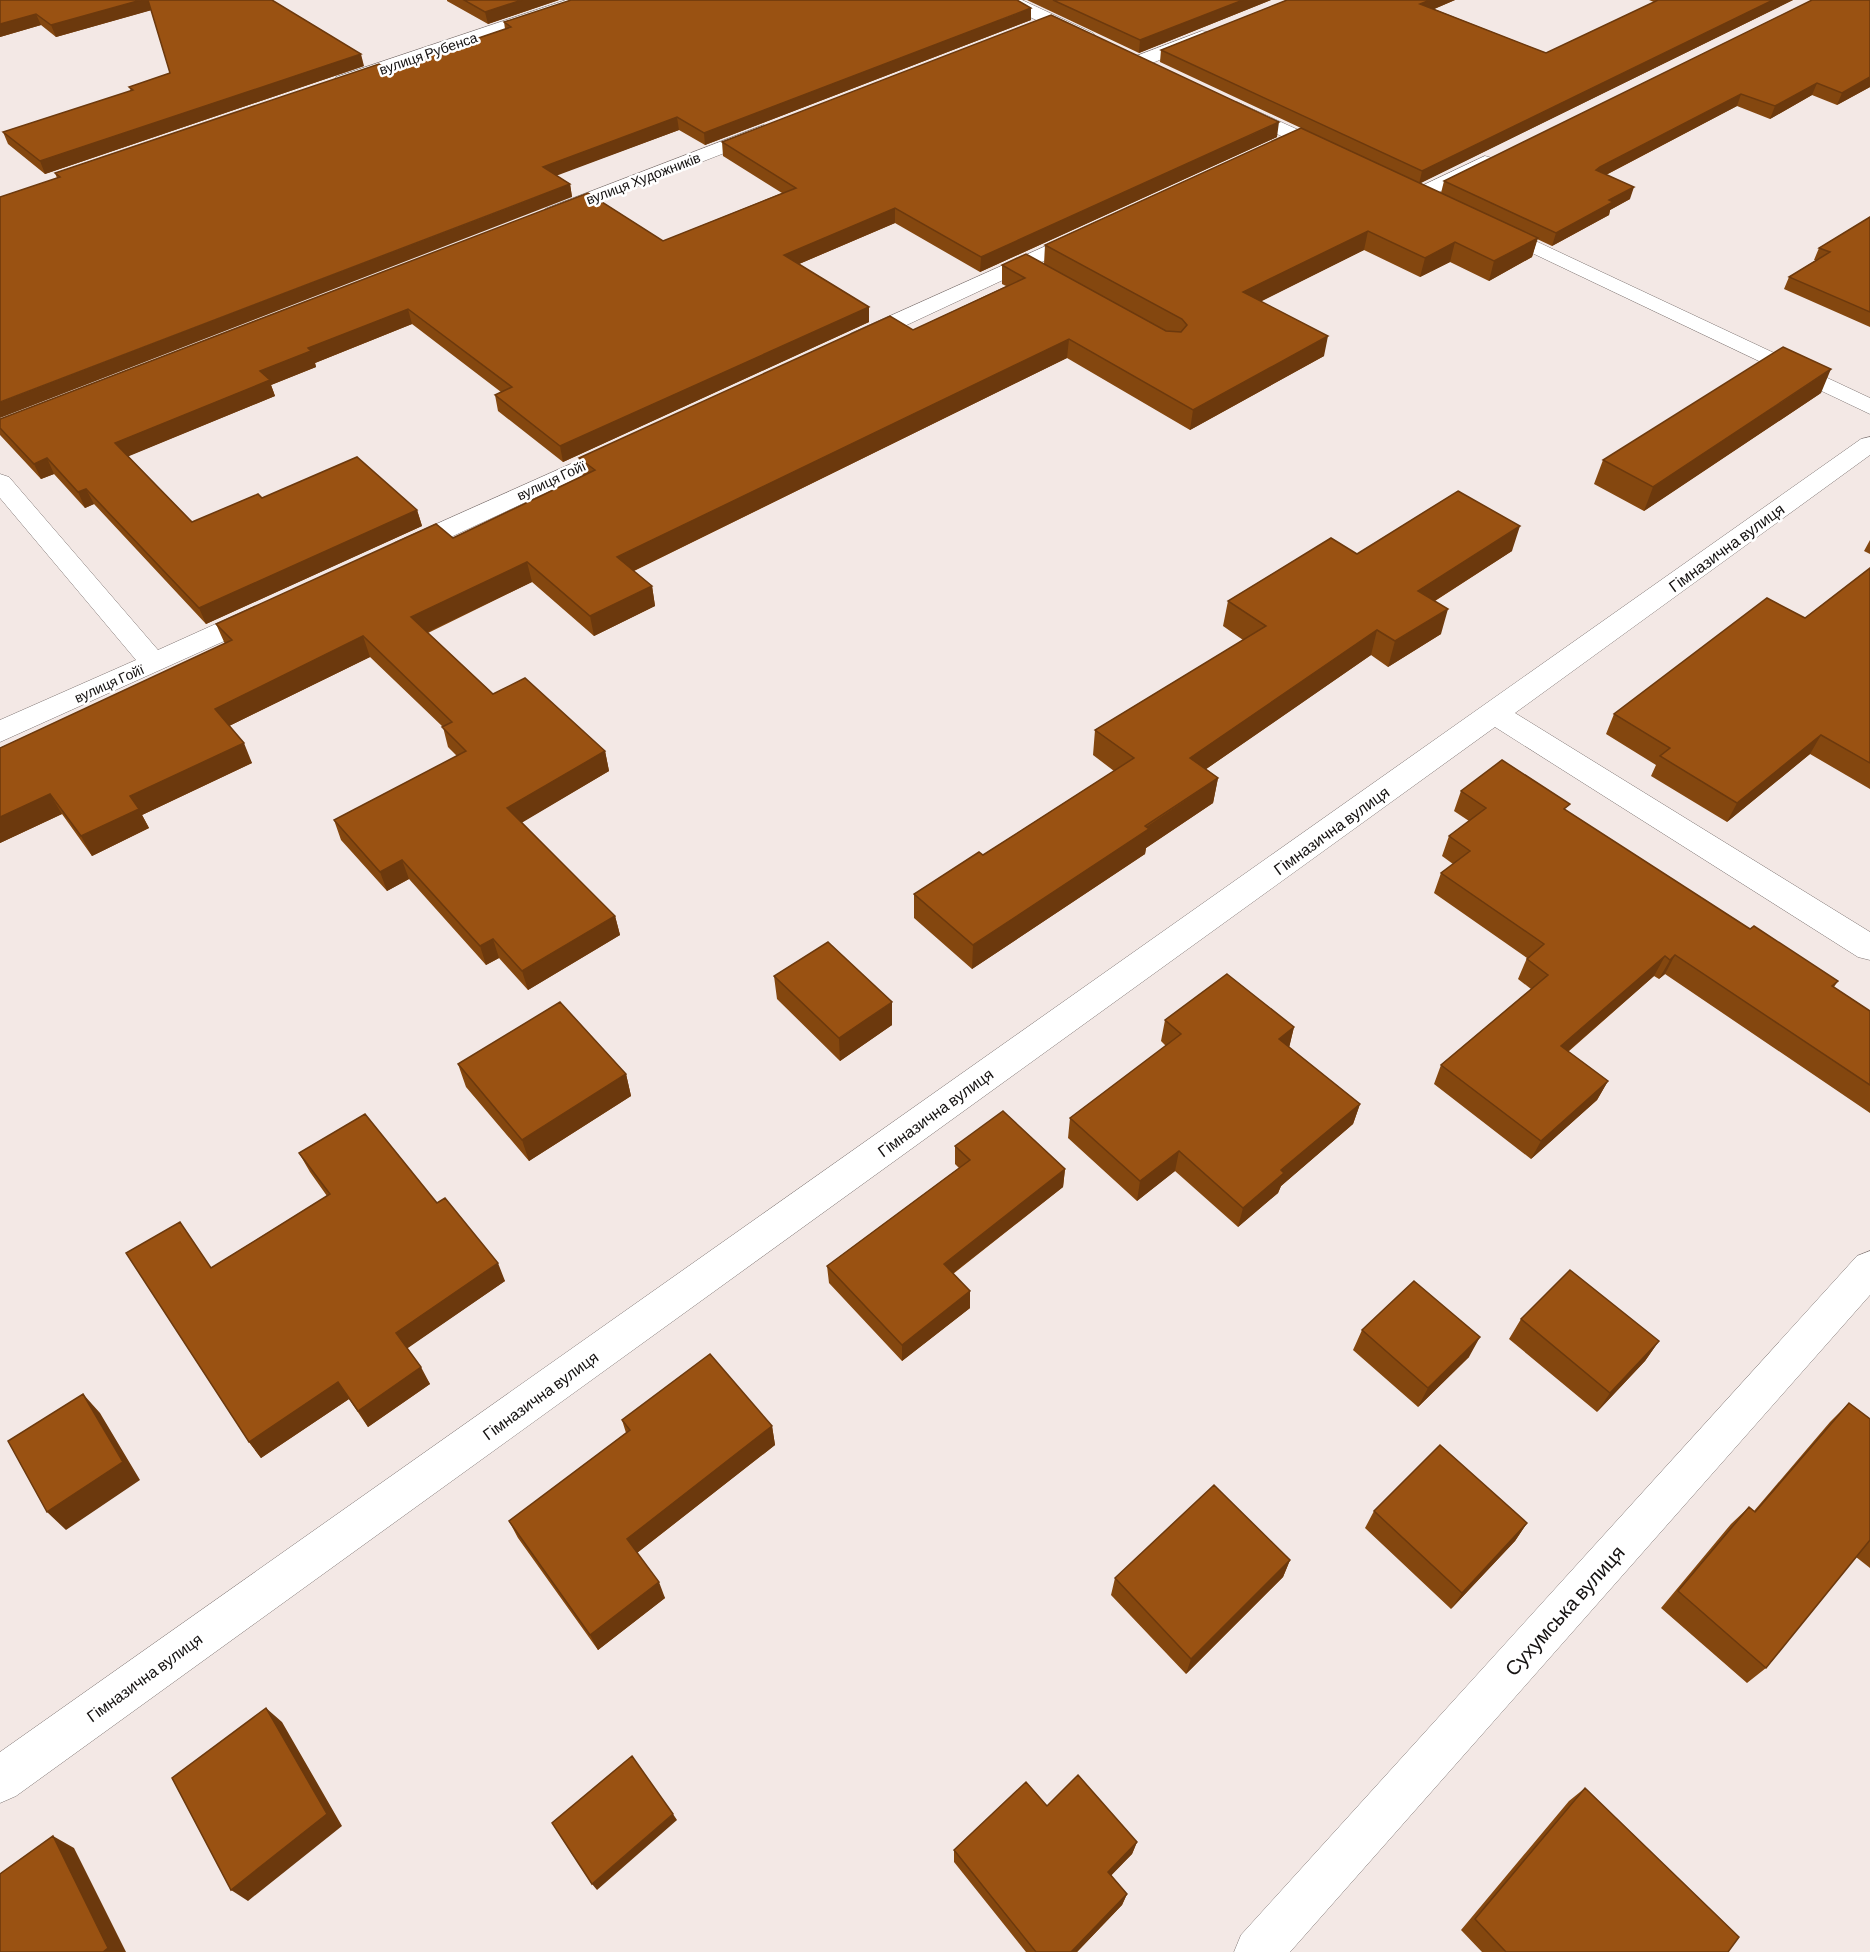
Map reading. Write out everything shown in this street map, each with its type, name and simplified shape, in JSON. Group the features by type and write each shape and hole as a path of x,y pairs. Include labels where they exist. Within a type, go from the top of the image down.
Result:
{"street":[{"name":"вулиця Рубенса","path":"325,87 583,0"},
{"path":"1008,0 1159,72"},
{"path":"1029,28 1051,20"},
{"path":"1138,62 1216,31"},
{"path":"1223,102 1349,160"},
{"name":"вулиця Художників","path":"537,219 783,124"},
{"path":"1266,151 1298,137"},
{"path":"1422,194 1506,152"},
{"path":"1401,184 1443,204"},
{"path":"1475,219 1870,407"},
{"path":"840,348 1109,224"},
{"name":"вулиця Гойї","path":"382,558 644,438"},
{"name":"Гімназична вулиця","path":"0,1780 1870,444"},
{"path":"0,482 154,663"},
{"name":"вулиця Гойї","path":"0,732 284,603"},
{"path":"1494,713 1870,948"},
{"name":"Сухумська вулиця","path":"1258,1952 1870,1268"}],"building":[{"path":"0,0 141,0 51,25 36,14 0,24"},
{"path":"148,0 272,0 361,54 40,161 3,132 133,90 129,87 170,73"},
{"path":"464,0 522,0 485,12"},
{"path":"571,0 1017,0 1031,8 704,133 677,117 543,167 570,184 0,402 0,197 60,177 55,173 379,64 387,69 511,27 504,22"},
{"path":"1053,0 1243,0 1140,40"},
{"path":"1287,0 1430,0 1420,4 1546,53 1658,0 1773,0 1422,171 1161,50"},
{"path":"1812,0 1870,0 1870,77 1842,93 1817,83 1775,106 1741,94 1596,170 1634,187 1609,200 1613,202 1556,233 1444,181"},
{"path":"1051,15 1279,122 981,257 895,208 784,255 869,307 560,446 495,395 512,387 408,309 308,348 311,351 260,371 270,380 115,443 192,522 258,494 262,498 357,457 417,510 199,608 86,489 78,492 47,458 34,464 0,428 0,419 588,193 663,241 796,188 722,142"},
{"path":"1301,128 1538,238 1494,261 1455,242 1425,258 1368,231 1243,292 1328,336 1193,410 1069,339 617,557 652,586 590,616 527,562 411,617 493,694 525,678 605,751 507,808 615,916 522,971 493,939 480,946 402,860 380,872 334,820 466,751 442,727 452,722 363,636 215,709 244,743 130,796 139,809 81,836 50,794 0,817 0,748 232,640 216,624 436,524 453,538 595,470 579,458 890,316 913,330 1025,278 1002,265 1026,254 1166,331 1181,332 1187,325 1182,319 1045,245"},
{"path":"1870,217 1870,312 1789,277 1830,252 1819,248"},
{"path":"1783,347 1831,369 1653,487 1603,460"},
{"path":"1458,491 1520,526 1418,591 1448,609 1395,641 1377,630 1190,758 1218,778 1145,826 1149,829 973,945 914,894 979,852 983,855 1134,758 1095,730 1266,626 1228,601 1331,538 1357,554"},
{"path":"1870,568 1870,763 1821,735 1737,803 1660,756 1670,748 1614,714 1767,598 1805,618"},
{"path":"1502,760 1570,804 1564,809 1750,929 1754,926 1838,981 1832,986 1870,1011 1870,1085 1675,955 1670,960 1665,956 1561,1046 1608,1081 1541,1141 1441,1065 1548,975 1527,959 1544,944 1441,873 1470,851 1449,836 1486,808 1461,791"},
{"path":"828,942 892,1002 839,1038 774,976"},
{"path":"1227,974 1294,1027 1279,1039 1360,1104 1281,1170 1284,1173 1243,1208 1179,1151 1140,1181 1070,1118 1181,1034 1165,1020"},
{"path":"560,1002 626,1074 522,1140 458,1064"},
{"path":"1003,1111 1065,1169 944,1264 970,1291 902,1345 827,1266 970,1160 955,1146"},
{"path":"365,1114 437,1203 445,1198 498,1263 396,1333 421,1367 358,1411 338,1382 249,1442 126,1253 180,1222 211,1268 330,1194 299,1153"},
{"path":"1570,1270 1659,1341 1610,1393 1521,1319"},
{"path":"1414,1281 1480,1337 1428,1388 1362,1330"},
{"path":"710,1354 772,1426 627,1539 659,1582 590,1635 509,1521 630,1430 622,1420"},
{"path":"83,1394 123,1462 47,1512 8,1441"},
{"path":"1849,1403 1870,1419 1870,1540 1766,1668 1678,1591 1749,1507 1755,1512"},
{"path":"1440,1445 1527,1523 1462,1593 1374,1511"},
{"path":"1214,1485 1290,1560 1191,1659 1115,1578"},
{"path":"266,1708 327,1814 231,1890 172,1778"},
{"path":"632,1756 673,1814 592,1884 552,1823"},
{"path":"1078,1775 1137,1842 1108,1872 1127,1894 1071,1952 1036,1952 954,1850 1026,1782 1047,1806"},
{"path":"1585,1788 1739,1937 1728,1952 1506,1952 1475,1919"},
{"path":"53,1836 108,1948 103,1952 0,1952 0,1874"}]}
